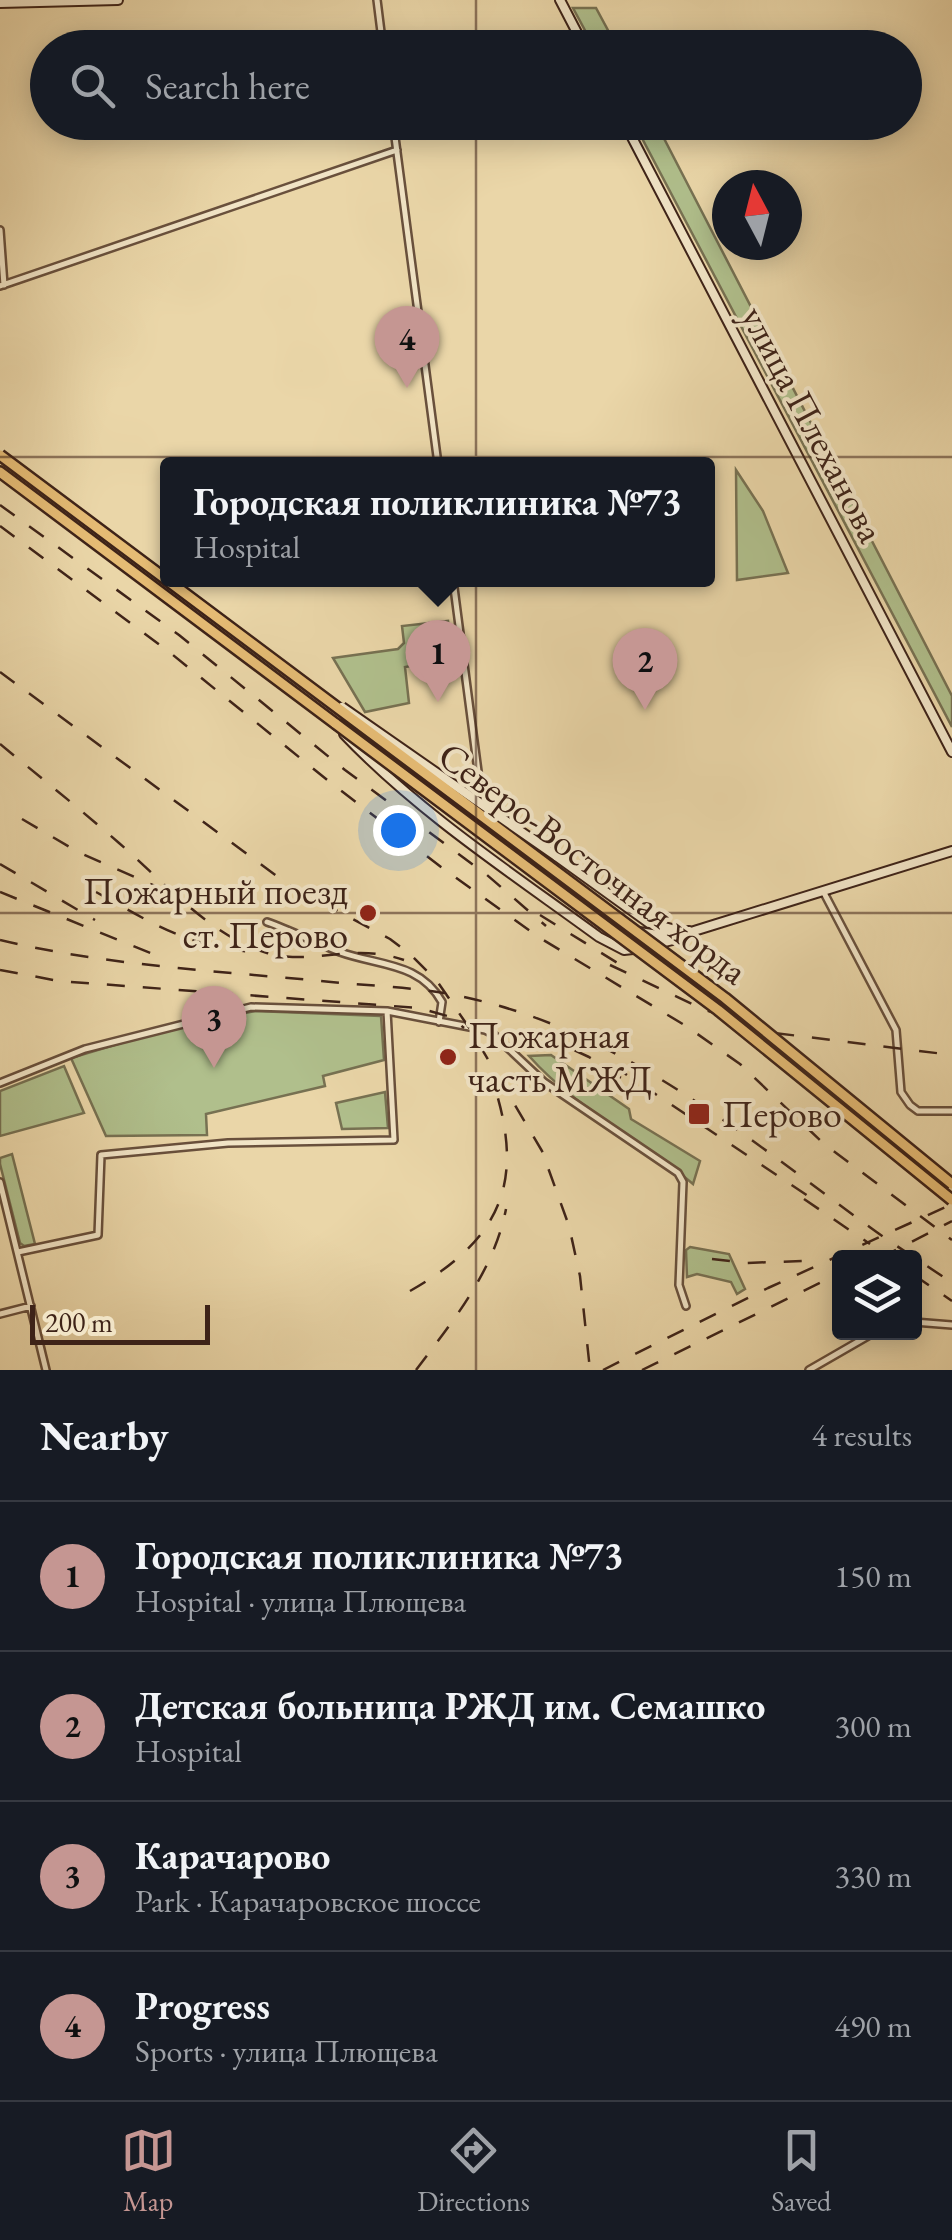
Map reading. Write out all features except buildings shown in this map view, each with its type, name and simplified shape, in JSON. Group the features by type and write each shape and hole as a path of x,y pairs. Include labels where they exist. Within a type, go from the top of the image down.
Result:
{"main road":[{"name":"Северо-Восточная хорда","path":"0,456 160,576"},
{"name":"Северо-Восточная хорда","path":"0,471 718,1010 952,1200"},
{"name":"Северо-Восточная хорда","path":"175,587 712,988 952,1184"}],"street":[{"path":"0,3 118,0"},
{"path":"377,0 381,30"},
{"path":"560,0 576,30"},
{"path":"396,140 437,457"},
{"name":"улица Плеханова","path":"633,140 952,752"},
{"path":"0,230 2,286 397,150"},
{"path":"0,456 160,579"},
{"path":"0,471 627,928 658,935 689,931 952,851"},
{"path":"171,587 622,934 647,942 669,942"},
{"path":"454,587 478,780 476,791 462,810"},
{"path":"315,692 359,716 648,923 689,931"},
{"path":"336,724 368,759 617,947 646,949 689,931"},
{"path":"823,891 896,1030 897,1074 905,1100 918,1110 952,1111"},
{"path":"268,922 340,952 418,975 442,1002 439,1022"},
{"path":"0,1084 62,1058 163,1027 251,1006 387,1011 494,1034 544,1082 678,1174 683,1182 679,1285 686,1306"},
{"path":"18,1252 98,1235 101,1155 228,1143 394,1140 387,1011"},
{"path":"0,1182 46,1370"},
{"path":"0,1314 31,1306"},
{"path":"922,1323 952,1326"},
{"path":"810,1370 861,1340"}],"green space":[{"path":"573,8 596,8 608,30 585,30"},
{"path":"643,140 665,140 712,231 712,260 727,260 952,696 952,727"},
{"path":"736,470 763,511 788,573 737,580"},
{"path":"448,621 452,659 405,667 409,703 365,712 333,658 398,649 404,643 402,626"},
{"path":"255,1011 381,1016 384,1060 323,1076 325,1086 206,1114 207,1135 106,1136 71,1058 168,1029"},
{"path":"551,1055 629,1109 631,1119 700,1161 693,1184 567,1092 529,1056"},
{"path":"64,1066 84,1113 0,1136 0,1091"},
{"path":"385,1092 388,1128 342,1129 336,1103"},
{"path":"12,1154 35,1244 20,1243 0,1164 0,1158"},
{"path":"690,1247 729,1254 745,1289 737,1294 731,1282 697,1274 687,1277 686,1250"}],"railway":[{"path":"0,505 179,635 345,770 487,875 546,926"},
{"path":"0,526 168,651 441,867 540,938 686,1026 740,1064 823,1143 952,1240"},
{"path":"0,672 289,885 390,939 437,981 542,1151 569,1226 580,1276 590,1370"},
{"path":"0,744 188,906 246,945 285,956 367,953 404,960"},
{"path":"22,819 78,852 164,890"},
{"path":"0,864 95,920"},
{"path":"0,892 158,956"},
{"path":"96,892 188,938 252,952"},
{"path":"540,915 624,967"},
{"path":"0,940 123,962 427,991 517,1011 572,1033 677,1089 952,1283"},
{"path":"610,965 705,1010 775,1033 952,1055"},
{"path":"0,970 59,981 419,1008 451,1017 464,1028"},
{"path":"542,1035 589,1057 621,1078"},
{"path":"612,1065 820,1204"},
{"path":"410,1291 465,1251 484,1230 497,1206 505,1181 507,1152 494,1085"},
{"path":"804,1199 870,1244"},
{"path":"603,1370 768,1288 952,1204"},
{"path":"416,1370 482,1274 506,1209"},
{"path":"896,1250 952,1221"},
{"path":"712,1259 746,1263 802,1261"},
{"path":"642,1370 832,1277"},
{"path":"922,1280 952,1301"}],"place":[{"name":"Progress","path":"407,388"},
{"name":"Городская поликлиника №73","path":"438,702"},
{"name":"Детская больница РЖД им. Семашко","path":"645,710"},
{"name":"Пожарный поезд ст. Перово","path":"368,913"},
{"name":"Пожарная часть МЖД","path":"448,1057"},
{"name":"Карачарово","path":"214,1068"},
{"name":"Перово","path":"699,1114"}]}
